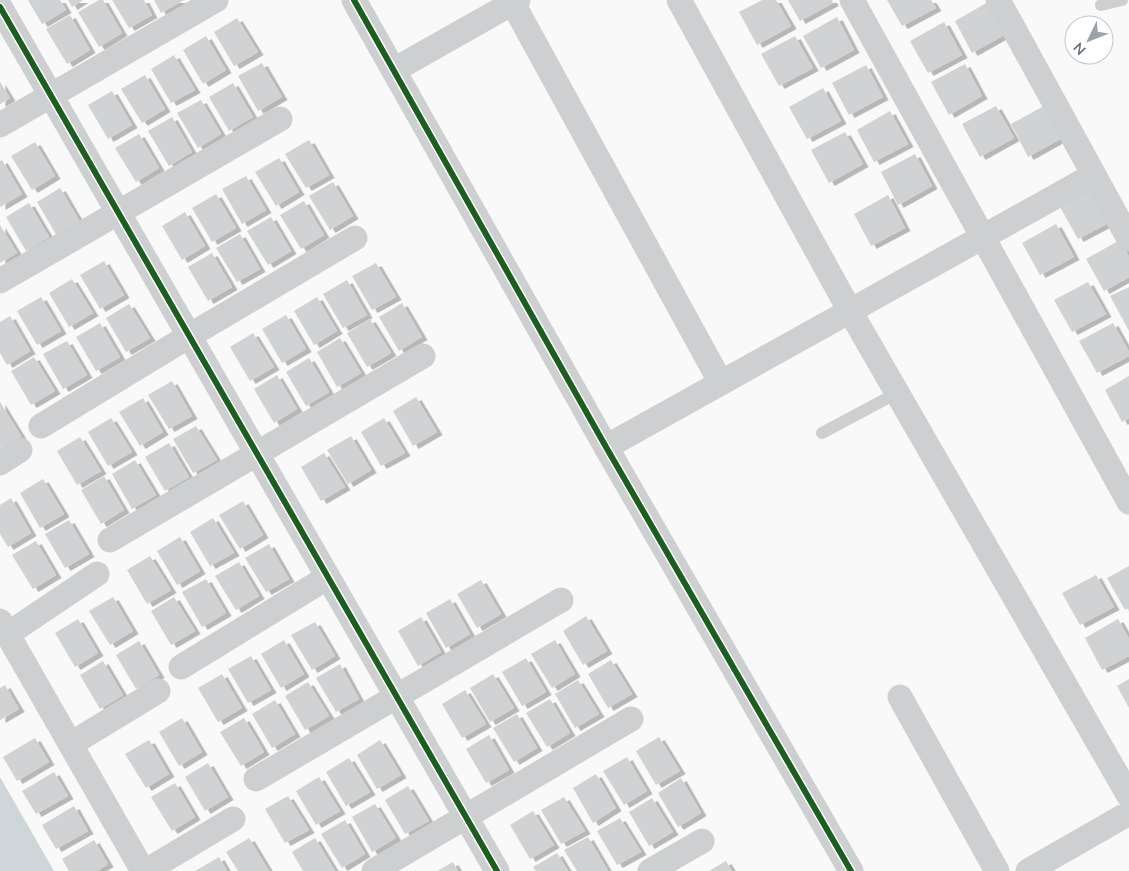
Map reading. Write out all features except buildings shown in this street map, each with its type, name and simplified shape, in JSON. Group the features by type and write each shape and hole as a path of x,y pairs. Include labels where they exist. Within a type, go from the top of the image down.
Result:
{"street":[{"path":"0,125 216,0"},
{"path":"354,0 606,447 851,871"},
{"path":"679,0 850,311 1129,796"},
{"path":"852,0 1129,502"},
{"path":"998,0 1129,239"},
{"path":"394,70 514,1 721,383"},
{"path":"0,7 497,871"},
{"path":"0,281 280,119"},
{"path":"606,447 1094,174"},
{"path":"40,426 355,238"},
{"path":"110,540 423,356"},
{"path":"97,574 4,627 144,871 233,819"},
{"path":"181,667 328,577"},
{"path":"256,779 561,600"},
{"path":"71,744 158,691"},
{"path":"900,697 997,871"},
{"path":"374,871 631,719"},
{"path":"1028,871 1129,813"},
{"path":"650,871 702,841"}],"lane":[{"path":"1101,5 1122,0"},
{"path":"822,433 897,393"}],"shaded area":[{"path":"0,777 54,871 0,871"}],"cycle path":[{"path":"354,0 606,447 851,871"},
{"path":"0,7 497,871"}]}
